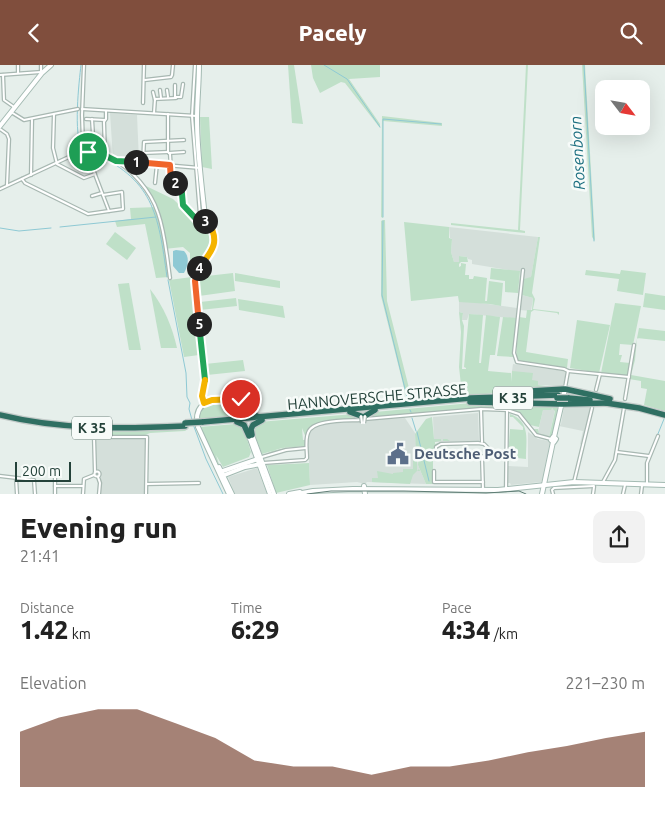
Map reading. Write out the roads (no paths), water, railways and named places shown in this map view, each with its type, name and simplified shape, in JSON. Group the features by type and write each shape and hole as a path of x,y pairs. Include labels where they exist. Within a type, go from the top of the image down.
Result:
{"highway":[{"path":"470,400 500,393 565,389 609,401"},
{"name":"HANNOVERSCHE STRASSE","path":"0,414 85,424 185,425 470,400 558,396 609,401 665,414"},
{"path":"470,400 562,404 609,401"},
{"name":"HANNOVERSCHE STRASSE","path":"262,418 375,410 470,400"},
{"path":"247,405 252,415 262,418"},
{"path":"247,405 246,414 237,421 244,425 250,436"},
{"path":"350,412 363,418 375,410"},
{"path":"250,436 253,425 262,418"}],"main road":[{"path":"199,65 194,116 200,198 207,220 214,232 214,245 210,255 198,270 195,281 204,375 202,396 204,403"},
{"path":"0,127 48,66"},
{"path":"542,494 565,389"},
{"path":"230,494 204,440 198,412 204,403 212,400 238,398 244,400 247,405"},
{"path":"248,462 253,455 250,436"},
{"path":"250,436 272,494"},
{"path":"252,444 260,461"},
{"path":"221,474 260,461"},
{"path":"221,474 248,462 260,461"},
{"path":"289,494 320,489 365,488 506,490 574,482 665,485"},
{"path":"297,494 328,489 365,488"},
{"path":"365,488 365,494"}],"street":[{"path":"17,74 18,65"},
{"path":"14,107 4,99 1,75 41,73 41,65"},
{"path":"84,65 82,132 86,149 109,211"},
{"path":"143,103 144,65"},
{"path":"145,80 172,76 172,65"},
{"path":"195,65 196,88"},
{"path":"154,100 182,96 183,84"},
{"path":"175,85 175,98"},
{"path":"167,89 168,97"},
{"path":"160,90 160,98"},
{"path":"153,92 154,113"},
{"path":"0,100 4,99"},
{"path":"11,112 22,120 78,109"},
{"path":"82,109 194,116"},
{"path":"105,155 106,111"},
{"path":"54,114 53,148 57,163 84,178 95,174"},
{"path":"168,114 168,152 172,184 181,183 182,203 199,221"},
{"path":"31,175 32,119"},
{"path":"86,119 105,120"},
{"path":"92,119 94,150"},
{"path":"0,127 9,139 7,186"},
{"path":"144,163 144,142 184,140"},
{"path":"0,189 86,149 105,155 116,161 140,182 155,205 170,278"},
{"path":"143,153 184,152"},
{"path":"116,161 198,168"},
{"path":"156,183 157,164"},
{"path":"22,179 25,183 88,214 123,209 122,191 92,196"},
{"path":"199,221 200,198"},
{"path":"199,221 207,220"},
{"path":"523,270 514,359 521,364 629,377"},
{"path":"625,399 634,345"},
{"path":"565,389 568,371"},
{"path":"596,390 600,374"},
{"path":"603,482 614,464 624,408"},
{"path":"260,461 305,460 307,458 308,433 316,424 363,418 481,409 507,410 519,414 536,435 553,440"},
{"path":"481,409 482,443"},
{"path":"574,482 592,409"},
{"path":"506,490 507,410"},
{"name":"HANNOVERSCHE STRASSE","path":"363,418 363,423"},
{"path":"641,494 645,483 649,456 658,436"},
{"path":"94,474 94,437 147,437 146,494"},
{"path":"482,443 489,450 487,455 482,457 440,457 436,455 435,451 436,447 440,444 482,443"},
{"path":"260,461 286,450 305,449 307,446"},
{"path":"616,452 649,456"},
{"path":"482,457 482,490"},
{"path":"434,471 434,482 483,482"},
{"path":"55,473 55,494"},
{"path":"83,494 84,479 99,473 100,494"},
{"path":"94,474 98,477"},
{"path":"0,476 34,480 35,494"},
{"path":"16,477 17,494"},
{"path":"146,484 200,483"},
{"path":"623,494 626,483"},
{"path":"553,494 552,489 595,484 593,494"},
{"path":"55,486 83,486"}],"water":[{"path":"173,251 184,251 187,256 187,265 184,273 179,273 173,266"}],"waterway":[{"path":"81,65 77,121 79,141 82,148"},
{"path":"324,65 347,79 380,127"},
{"name":"Rosenborn","path":"584,65 594,241"},
{"path":"383,217 383,119 441,124"},
{"path":"89,151 111,162 140,186 156,216 167,277"},
{"path":"60,227 156,217"},
{"path":"383,221 382,295 408,401"},
{"path":"0,228 19,231 51,228"},
{"path":"168,280 186,373 187,397 190,403 189,409 192,420"},
{"path":"412,418 416,431"},
{"path":"651,451 664,419"},
{"path":"193,424 206,459 223,494"},
{"path":"417,432 429,481"}],"tram line":[{"path":"307,494 331,491 486,493 519,491 526,494"}],"place":[{"name":"Deutsche Post","path":"398,454"}]}
